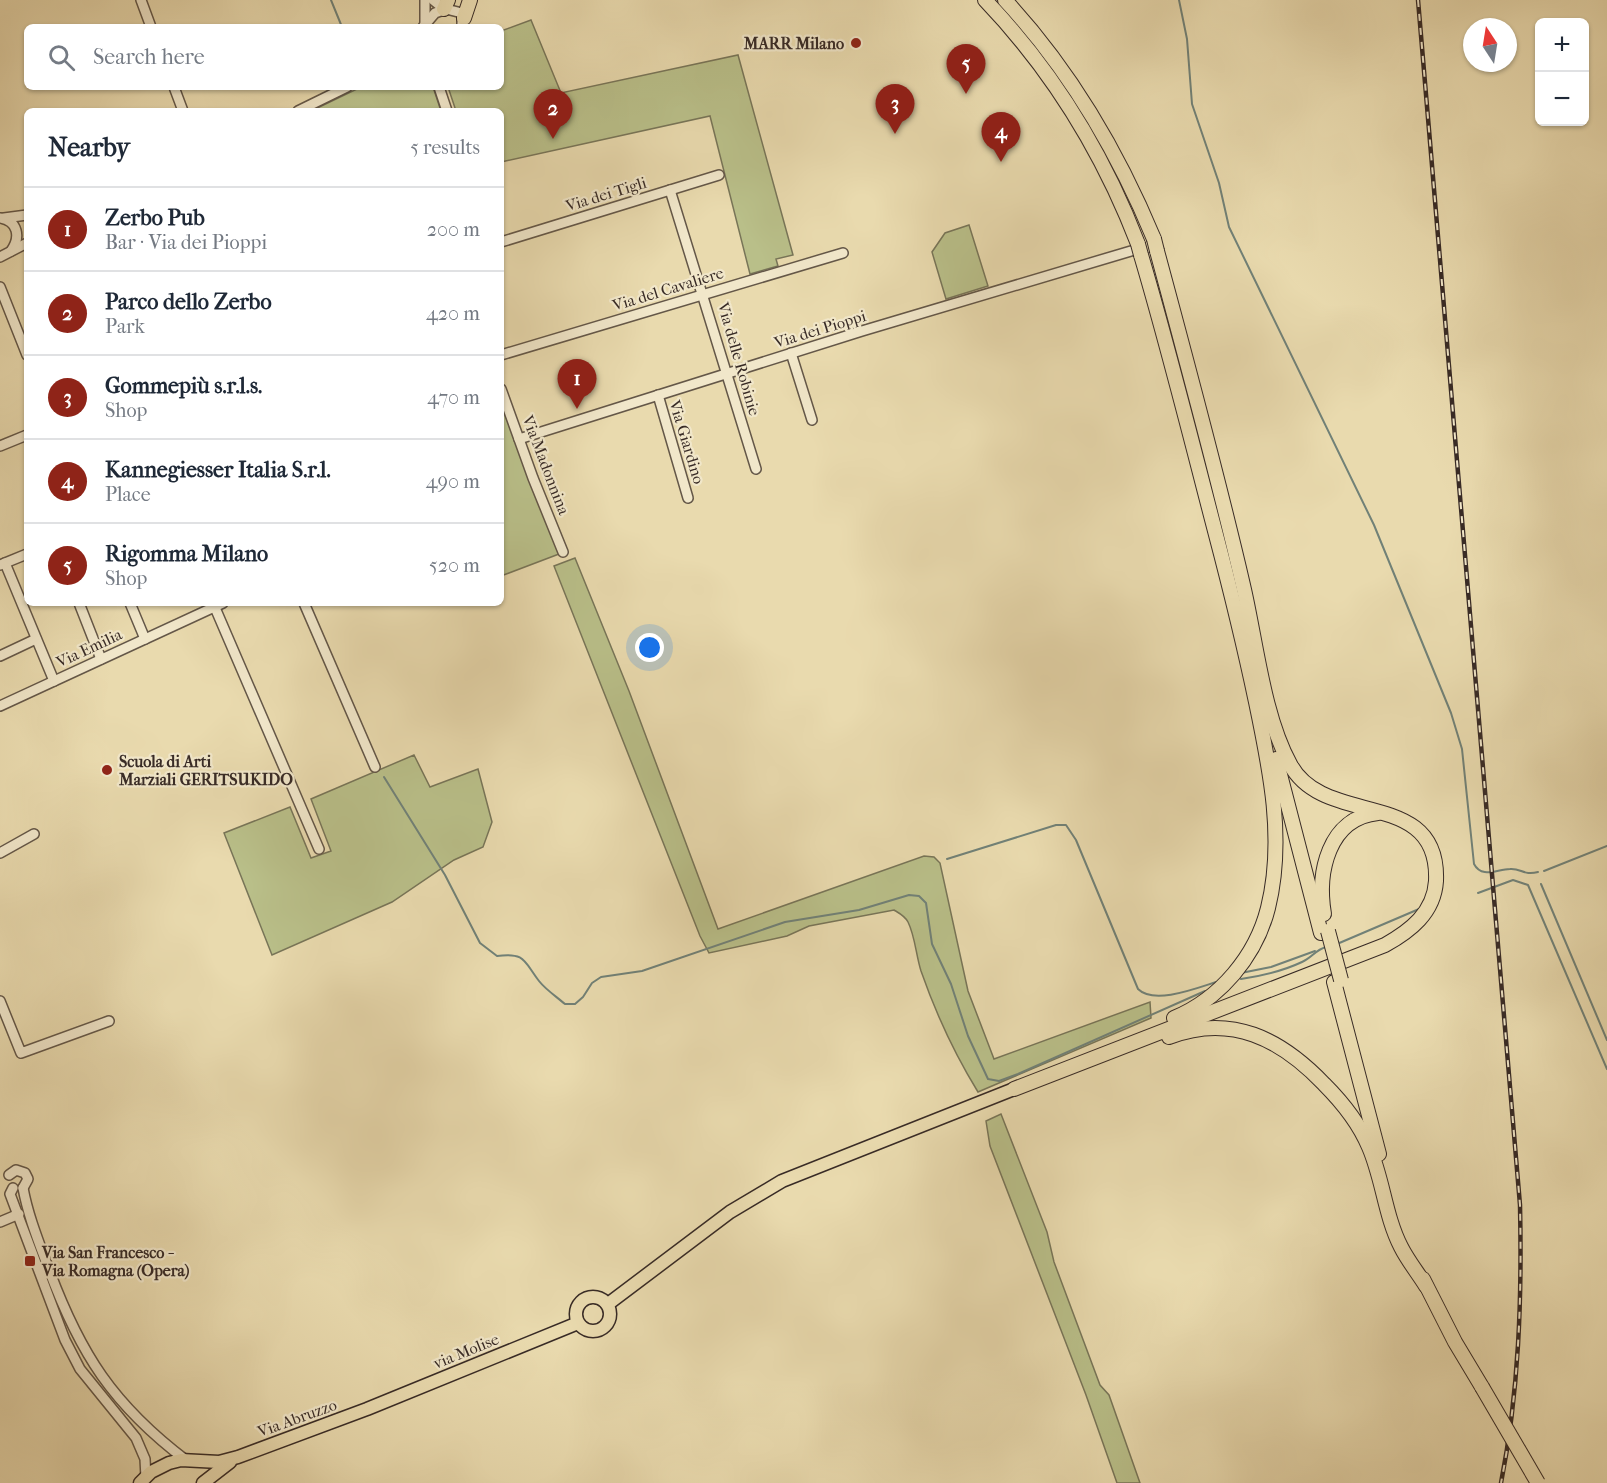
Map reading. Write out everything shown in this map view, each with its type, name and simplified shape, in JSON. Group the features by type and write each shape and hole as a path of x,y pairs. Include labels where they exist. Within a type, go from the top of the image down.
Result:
{"highway":[{"path":"463,22 470,0"},
{"path":"985,0 1022,43 1065,100 1100,160 1137,250 1277,736 1299,778 1310,788 1346,805 1391,813 1413,826 1423,837 1434,860 1436,874 1436,887 1426,912 1403,935 1356,957 1014,1089"},
{"path":"1005,0 1078,93 1126,177 1156,245 1263,701 1325,932 1342,1013 1389,1190 1412,1255 1426,1286"},
{"path":"1047,1076 1100,1048 1187,1013 1226,983 1251,951 1257,938 1270,896 1275,837 1270,767 1247,631"},
{"path":"1325,932 1321,884 1327,853 1349,824 1368,814 1391,813"},
{"path":"1047,1076 1089,1068 1193,1030 1229,1029 1249,1032 1278,1045 1316,1075 1359,1126 1375,1163 1401,1247 1426,1286 1538,1483"}],"main road":[{"path":"608,1304 730,1212 782,1181 1014,1089"},
{"path":"600,1297 608,1304 610,1320 603,1328 592,1331 578,1323 576,1312 585,1298 600,1297"},
{"name":"via Molise","path":"367,1409 578,1323"},
{"name":"Via Abruzzo","path":"143,1482 158,1467 181,1460 219,1462 238,1457 367,1409"},
{"name":"Via Abruzzo","path":"208,1481 238,1457"},
{"path":"187,1461 197,1474 197,1483"}],"street":[{"path":"141,0 150,24"},
{"path":"424,24 425,0"},
{"path":"425,24 442,3 458,10 463,22"},
{"path":"175,90 182,108"},
{"path":"304,108 341,90"},
{"path":"440,90 446,108"},
{"name":"Via dei Tigli","path":"504,241 719,175"},
{"name":"Via delle Robinie","path":"670,190 704,294 756,469"},
{"path":"1,218 24,216"},
{"path":"1,218 9,221 16,230 17,241 11,250"},
{"path":"0,256 24,244"},
{"name":"Via dei Pioppi","path":"519,439 1137,250"},
{"name":"Via del Cavaliere","path":"504,354 843,253"},
{"path":"0,287 24,347"},
{"path":"791,354 812,420"},
{"name":"Via Giardino","path":"658,395 688,498"},
{"name":"Via Madonnina","path":"504,397 564,552"},
{"path":"0,446 24,436"},
{"path":"24,555 2,564 54,681"},
{"path":"80,606 101,659"},
{"path":"131,606 145,639"},
{"name":"Via Emilia","path":"0,706 213,606"},
{"path":"218,606 319,849"},
{"path":"305,606 375,767"},
{"path":"0,656 36,639"},
{"path":"0,853 34,834"},
{"path":"0,1001 21,1053 109,1021"},
{"path":"0,1169 9,1175"},
{"path":"143,1482 145,1459 136,1438 80,1369 64,1340 10,1194 18,1188 28,1179 25,1173 16,1170 9,1175 8,1182 18,1188 75,1334 111,1390 127,1410 187,1461"},
{"path":"0,1222 19,1214"}],"green space":[{"path":"531,20 561,93 738,55 793,255 776,259 778,266 750,274 710,116 504,161 504,108 455,108 449,90 504,90 504,30"},
{"path":"355,90 434,90 440,108 317,108"},
{"path":"969,225 988,286 946,299 932,252 945,233"},
{"path":"504,408 559,554 504,575"},
{"path":"575,558 629,691 718,929 924,856 934,857 940,863 968,991 994,1059 1150,1002 1151,1018 978,1092 953,1048 933,1003 921,971 908,922 904,916 894,910 809,926 787,936 709,953 700,936 554,566"},
{"path":"414,755 430,787 478,769 492,822 483,847 454,860 392,902 272,955 224,833 290,807 311,858 331,851 311,799"},
{"path":"1001,1114 1047,1232 1054,1262 1100,1385 1109,1395 1140,1483 1117,1483 1086,1395 990,1146 986,1121"}],"waterway":[{"path":"331,0 341,24"},
{"path":"1179,0 1187,39 1192,104 1219,183 1229,227 1374,525 1451,713 1462,749 1474,864 1477,869 1485,872 1510,869 1529,873 1538,872"},
{"path":"384,777 445,875 480,943 497,956 519,957 542,984 565,1004 575,1004 583,997 592,983 601,977 642,971 785,922 859,910 909,895 919,896 926,903 932,944 951,984 968,1036 988,1079 999,1081 1018,1074 1205,991"},
{"path":"947,859 1056,825 1066,825 1076,840 1138,989 1154,996 1176,994 1216,982"},
{"path":"1544,871 1607,846"},
{"path":"1478,893 1513,880 1528,885 1607,1069"},
{"path":"1541,884 1607,1040"},
{"path":"1337,944 1419,909"},
{"path":"1241,979 1287,968 1326,947"},
{"path":"1241,973 1271,967 1315,951"}],"railway":[{"path":"1418,0 1520,1205 1518,1345 1512,1414 1501,1483"}],"place":[{"name":"MARR Milano","path":"856,43"},
{"name":"Rigomma Milano","path":"966,94"},
{"name":"Gommepiù s.r.l.s.","path":"895,134"},
{"name":"Parco dello Zerbo","path":"553,139"},
{"name":"Kannegiesser Italia S.r.l.","path":"1001,162"},
{"name":"Zerbo Pub","path":"577,409"},
{"name":"Scuola di Arti Marziali GERITSUKIDO","path":"107,770"},
{"name":"Via San Francesco - Via Romagna (Opera)","path":"30,1261"}]}
